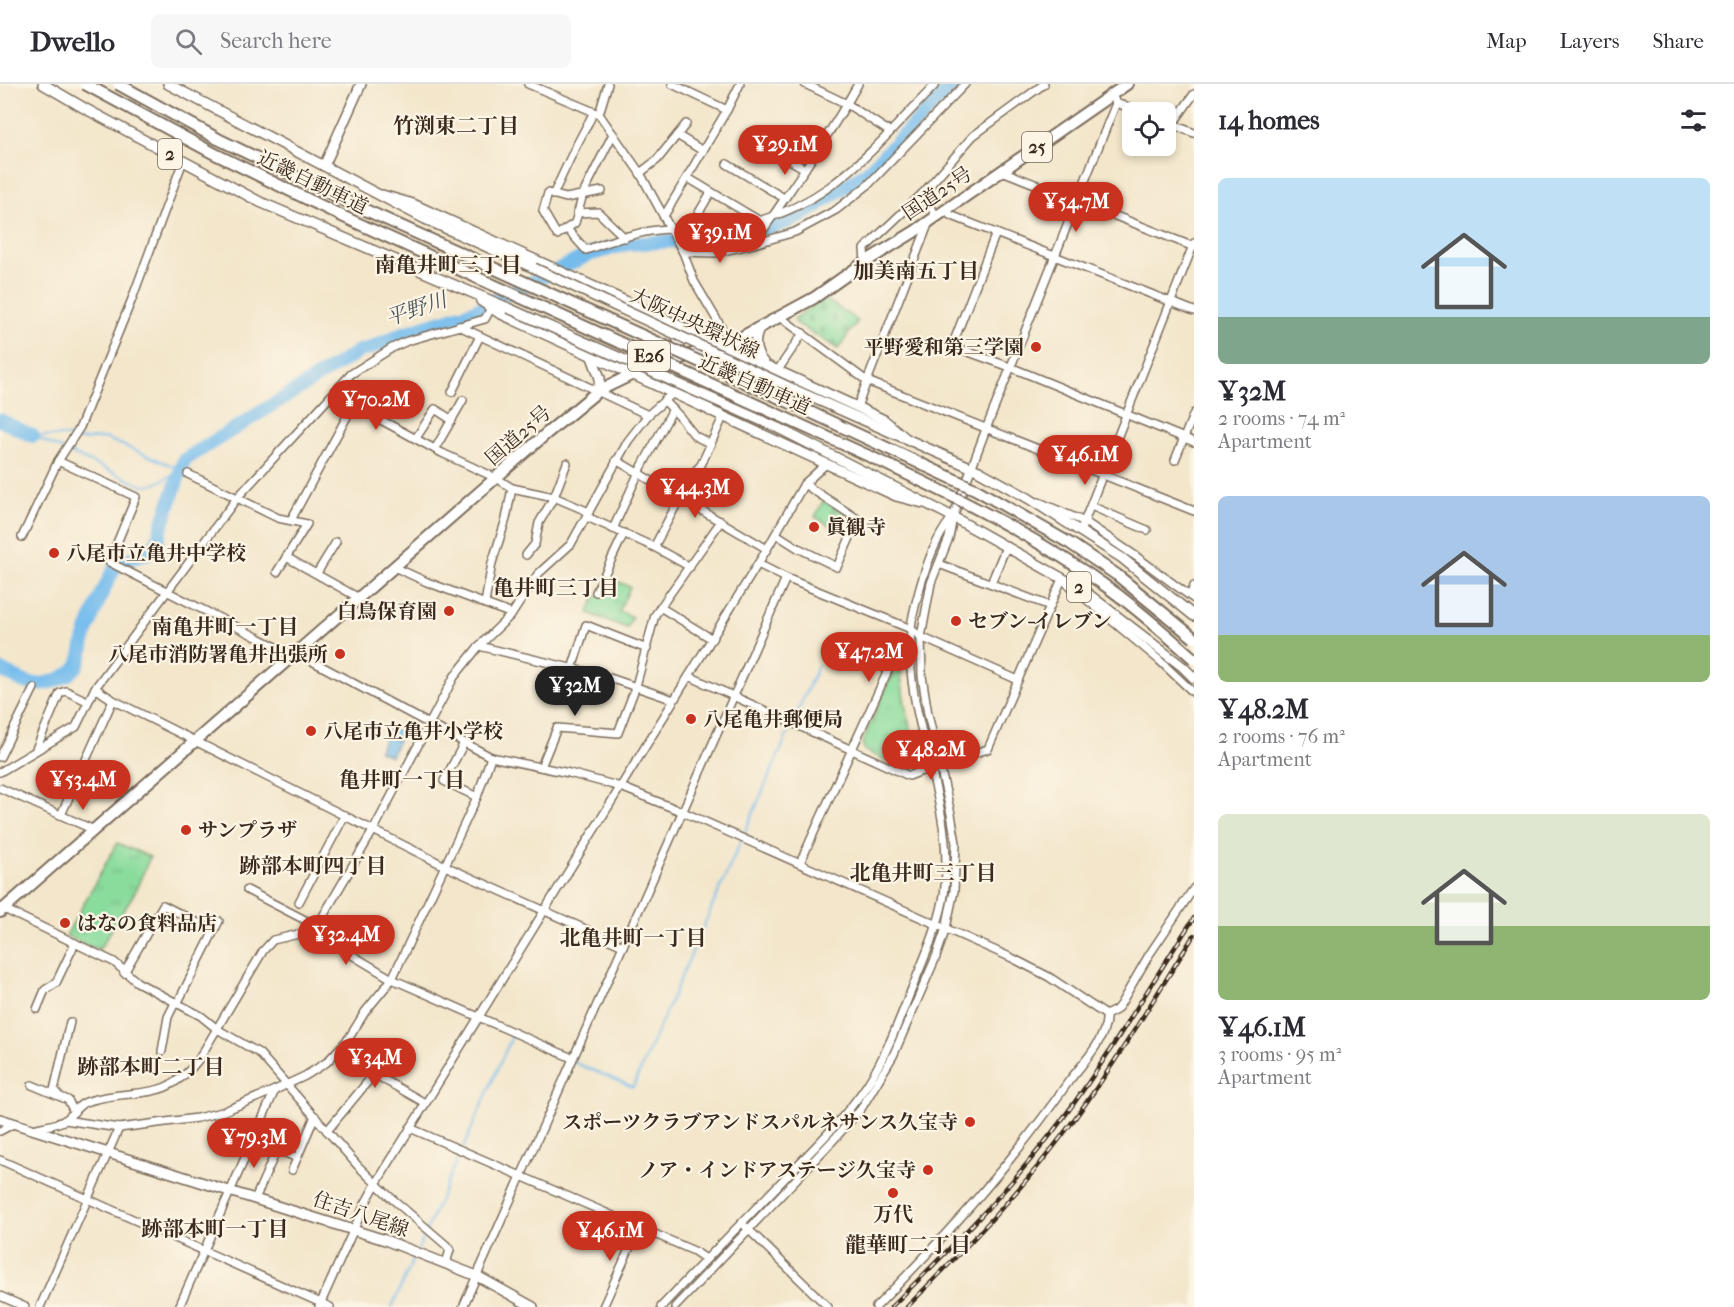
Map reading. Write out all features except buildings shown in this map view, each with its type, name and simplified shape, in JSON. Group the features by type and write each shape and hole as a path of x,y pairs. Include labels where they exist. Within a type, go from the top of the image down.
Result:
{"highway":[{"name":"近畿自動車道","path":"85,84 213,153 314,203 871,457 969,505 1055,553 1110,590 1154,623 1194,659"},
{"name":"近畿自動車道","path":"118,84 218,139 348,202 793,404 976,490 1053,533 1117,575 1194,638"},
{"name":"国道25号","path":"1,910 598,391 631,375 727,344 814,298 1002,171 1114,99 1126,84"}],"main road":[{"name":"2","path":"43,84 260,202 508,308 778,428 953,517 1083,590 1193,677"},
{"name":"大阪中央環状線","path":"168,84 425,219 972,468 1028,498 1122,558 1194,616"},
{"path":"324,166 361,84"},
{"path":"382,195 413,204 571,277 727,344 764,364 884,420 909,441"},
{"name":"2","path":"466,291 491,308 592,357 896,496 923,503"},
{"path":"654,314 657,322 669,328 678,338 681,349 675,377 676,386 707,401 710,411"},
{"path":"759,329 755,342 756,350 764,364"},
{"path":"592,357 600,378 598,391"},
{"name":"住吉八尾線","path":"0,1119 355,1230 477,1276 532,1307"}],"street":[{"path":"553,195 573,150 596,113 609,84"},
{"path":"672,84 727,110"},
{"path":"664,216 741,84"},
{"path":"804,84 847,104 890,132"},
{"path":"754,244 805,169 858,84"},
{"path":"567,229 586,250 625,238 670,229 688,231 718,229 770,220 799,206 839,181 936,84"},
{"path":"683,252 715,253 754,244 795,232 836,210 868,185 965,84"},
{"path":"865,262 864,249 923,193 973,136 1044,84"},
{"path":"532,85 596,113 613,134 640,173 664,216 727,344"},
{"path":"1176,115 1194,94"},
{"path":"675,1307 837,1136 871,1095 906,1029 946,928 954,891 956,843 923,688 921,637 927,602 949,538 953,517 1114,99 1122,103"},
{"path":"640,173 657,160 686,124"},
{"path":"1176,126 1194,133"},
{"path":"602,191 583,194 566,198 548,193 543,212 556,235 575,223 583,194 613,134"},
{"path":"677,135 703,151"},
{"path":"750,137 805,169"},
{"path":"22,537 57,461 80,427 120,332 183,161"},
{"path":"727,164 784,198"},
{"path":"1002,171 1193,246 1080,532"},
{"path":"688,178 760,221"},
{"path":"688,231 711,192"},
{"path":"857,407 933,218 923,193"},
{"path":"947,208 950,215 1194,311"},
{"path":"577,213 598,213 625,238"},
{"path":"996,233 952,346 1194,442"},
{"path":"0,772 76,727 95,688 237,498 351,374 392,348 485,319 491,308"},
{"path":"780,317 867,381 1194,511"},
{"path":"459,326 648,415"},
{"path":"778,370 803,333"},
{"path":"452,392 480,336"},
{"path":"342,384 368,413 435,449 512,488 554,497 690,567"},
{"path":"65,1120 83,1103 161,1090 187,1075 199,1059 263,951 273,940 312,931 328,911 374,829 454,677 479,646 512,614 538,574 571,544 616,460 648,415 672,393"},
{"path":"291,520 356,400"},
{"path":"435,449 463,400"},
{"path":"664,400 695,436 711,444"},
{"path":"416,438 435,409 452,420"},
{"path":"613,528 639,472 673,409"},
{"path":"1175,460 1194,413"},
{"path":"687,480 701,465 723,417"},
{"path":"616,460 681,496 767,549"},
{"path":"57,461 136,497 109,562 491,757 621,787 683,812 946,928 1049,977 1106,1015"},
{"path":"526,555 535,544 539,523 554,497 567,463"},
{"path":"320,1305 376,1184 758,564 804,484 826,464"},
{"path":"188,474 278,518 307,524 277,572"},
{"path":"776,534 798,548 837,567 857,522 856,518 804,484"},
{"path":"485,603 492,563 506,519 512,488"},
{"path":"654,547 681,496"},
{"path":"1028,498 1051,505 1085,522 1192,597 1194,586"},
{"path":"1091,506 1147,530"},
{"path":"661,1307 830,1131 867,1084 893,1035 937,924 946,877 946,851 942,815 917,710 911,663 911,629 919,594 940,533 953,517"},
{"path":"541,767 557,728 618,734 636,686 655,615 721,521"},
{"path":"596,592 624,533"},
{"path":"317,573 336,542"},
{"path":"991,583 1006,547"},
{"path":"286,558 359,598"},
{"path":"758,564 786,578 911,629 921,637 1018,680"},
{"path":"939,564 1050,606"},
{"path":"394,567 512,614"},
{"path":"463,1307 786,578"},
{"path":"940,764 988,749 1062,579 1159,660 1194,693"},
{"path":"660,607 712,639"},
{"path":"572,669 586,626 647,648"},
{"path":"800,863 896,653 902,645 911,643"},
{"path":"479,646 636,686 674,700"},
{"path":"689,676 909,776 932,767"},
{"path":"0,757 34,688"},
{"path":"95,688 113,700 445,866 623,946"},
{"path":"36,750 60,693 66,691 87,701"},
{"path":"61,815 113,700"},
{"path":"464,743 444,781 477,798"},
{"path":"34,1129 65,1120 119,1128 197,1118 222,1112 305,1076 337,1053 365,1012 392,979 477,798 491,757"},
{"path":"0,788 94,830"},
{"path":"299,902 345,815"},
{"path":"1106,1015 1120,1005 1149,955 1194,888"},
{"path":"247,890 307,921 312,931 392,979 479,1016 571,1060"},
{"path":"124,973 163,905 214,931"},
{"path":"1,910 114,962 124,973 259,1053 358,1166 450,1250 446,1263"},
{"path":"162,1051 168,1017 219,921"},
{"path":"37,1010 45,990 56,982 75,943"},
{"path":"876,1307 972,1206 1023,1146 1093,1049 1106,1024 1106,1015"},
{"path":"58,1095 54,1089 69,1022"},
{"path":"337,1053 425,1103"},
{"path":"327,1131 374,1074"},
{"path":"32,1085 58,1095 70,1103 74,1112"},
{"path":"179,1307 275,1090"},
{"path":"292,1170 315,1116"},
{"path":"0,1131 15,1124"},
{"path":"40,1307 119,1128"},
{"path":"410,1128 694,1251 706,1259"},
{"path":"253,1138 297,1158"},
{"path":"255,1198 277,1149"},
{"path":"0,1160 203,1250 320,1305 330,1307"},
{"path":"743,1222 828,1307"},
{"path":"603,1307 639,1227"},
{"path":"0,1296 25,1307"}],"green space":[{"path":"824,298 858,321 838,349 796,323 794,319"},
{"path":"823,501 847,514 838,530 815,517"},
{"path":"617,581 630,587 619,611 632,617 627,628 588,613 596,596 609,595"},
{"path":"899,659 904,699 919,767 908,771 865,751 862,743"},
{"path":"117,843 150,857 135,892 99,950 66,936"}],"water":[{"path":"390,726 402,731 391,756 379,751"}],"waterway":[{"name":"平野川","path":"0,670 30,684 58,680 74,670 97,606 119,561 144,555 156,544 184,460 359,351 401,334 471,312 588,255 627,244 724,238 770,228 800,217 868,171 954,84"},
{"path":"0,420 33,436"},
{"path":"33,436 143,486 153,485 179,473"},
{"path":"36,436 66,436 79,440 105,438 180,469"},
{"path":"573,1062 633,1087 818,665"},
{"path":"463,1148 512,1036 516,1036"},
{"path":"418,1250 460,1153"},
{"path":"392,1307 415,1255"}],"railway":[{"path":"891,1307 994,1201 1051,1134 1107,1055 1194,918"},
{"path":"907,1307 1006,1203 1061,1137 1113,1063 1194,935"}],"place":[{"name":"平野愛和第三学園","path":"1036,347"},
{"name":"眞観寺","path":"814,527"},
{"name":"八尾市立亀井中学校","path":"54,553"},
{"name":"白鳥保育園","path":"449,611"},
{"name":"セブン-イレブン","path":"956,621"},
{"name":"八尾市消防署亀井出張所","path":"340,654"},
{"name":"八尾亀井郵便局","path":"691,719"},
{"name":"八尾市立亀井小学校","path":"311,731"},
{"name":"サンプラザ","path":"186,830"},
{"name":"はなの食料品店","path":"65,923"},
{"name":"スポーツクラブアンドスパルネサンス久宝寺","path":"970,1122"},
{"name":"ノア・インドアステージ久宝寺","path":"928,1170"},
{"name":"万代","path":"893,1193"}],"district":[{"name":"竹渕東二丁目","path":"456,126"},
{"name":"南亀井町三丁目","path":"448,265"},
{"name":"加美南五丁目","path":"916,271"},
{"name":"亀井町三丁目","path":"556,588"},
{"name":"南亀井町一丁目","path":"225,627"},
{"name":"亀井町一丁目","path":"402,780"},
{"name":"跡部本町四丁目","path":"313,866"},
{"name":"北亀井町三丁目","path":"923,873"},
{"name":"北亀井町一丁目","path":"633,938"},
{"name":"跡部本町二丁目","path":"151,1067"},
{"name":"跡部本町一丁目","path":"215,1229"},
{"name":"龍華町二丁目","path":"908,1245"}]}
